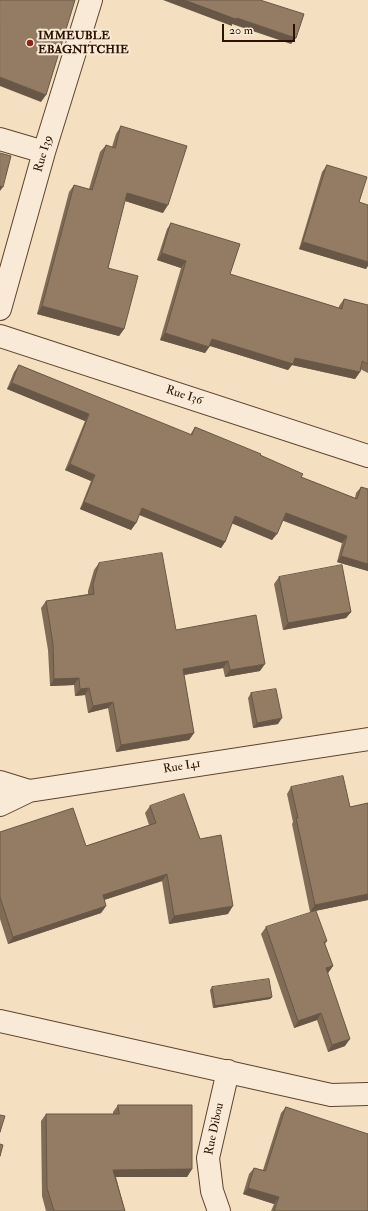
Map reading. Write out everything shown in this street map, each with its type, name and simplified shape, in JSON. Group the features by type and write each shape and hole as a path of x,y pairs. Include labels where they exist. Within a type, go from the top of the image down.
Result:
{"street":[{"name":"Rue I39","path":"0,309 44,152 92,0"},
{"path":"0,139 44,152"},
{"name":"Rue I36","path":"0,336 368,456"},
{"name":"Rue I41","path":"0,805 29,791 368,739"},
{"path":"0,782 29,791"},
{"path":"0,1020 331,1095 368,1094"},
{"name":"Rue Dibou","path":"219,1211 212,1191 208,1158 228,1071"}],"building":[{"name":"IMMEUBLE EBAGNITCHIE","path":"0,0 75,0 46,95 0,77"},
{"path":"185,0 260,0 304,14 296,38 237,18 236,19"},
{"path":"121,126 187,146 168,205 127,193 108,268 138,276 124,329 42,306 74,185 92,190 106,145 115,148"},
{"path":"0,153 11,156 3,187 0,186"},
{"path":"327,165 367,177 359,202 368,205 368,262 303,242"},
{"path":"171,223 240,244 230,274 342,309 344,299 368,305 368,364 362,361 360,372 295,358 293,364 212,339 209,347 165,333 186,261 162,253"},
{"path":"19,365 192,435 195,427 261,454 260,455 303,474 301,477 357,499 361,487 368,489 368,564 341,556 347,536 286,513 277,534 235,516 225,542 142,508 136,523 84,502 95,475 70,464 89,414 12,383"},
{"path":"162,553 176,630 256,615 265,664 230,670 228,661 183,669 194,733 121,745 113,702 93,706 89,688 80,689 79,678 54,679 53,644 46,601 94,594 93,584 99,563"},
{"path":"342,565 351,612 288,623 279,577"},
{"path":"276,689 282,718 257,723 251,693"},
{"path":"343,776 350,807 368,803 368,894 315,905 296,818 298,818 291,787"},
{"path":"184,794 200,839 221,835 233,906 174,916 167,874 103,895 106,906 13,937 0,897 0,832 73,808 86,846 156,823 150,806"},
{"path":"316,911 327,941 324,942 333,966 326,968 350,1039 332,1045 321,1013 298,1021 266,927"},
{"path":"269,979 272,997 215,1006 212,987"},
{"path":"118,1105 192,1105 192,1169 113,1170 125,1211 54,1211 47,1188 46,1114 119,1114"},
{"path":"286,1107 368,1134 368,1211 274,1211 279,1197 248,1188 254,1168 265,1171"},
{"path":"0,1115 5,1116 0,1132"},
{"path":"0,1144 3,1145 0,1156"}],"place":[{"name":"IMMEUBLE EBAGNITCHIE","path":"30,43"}]}
